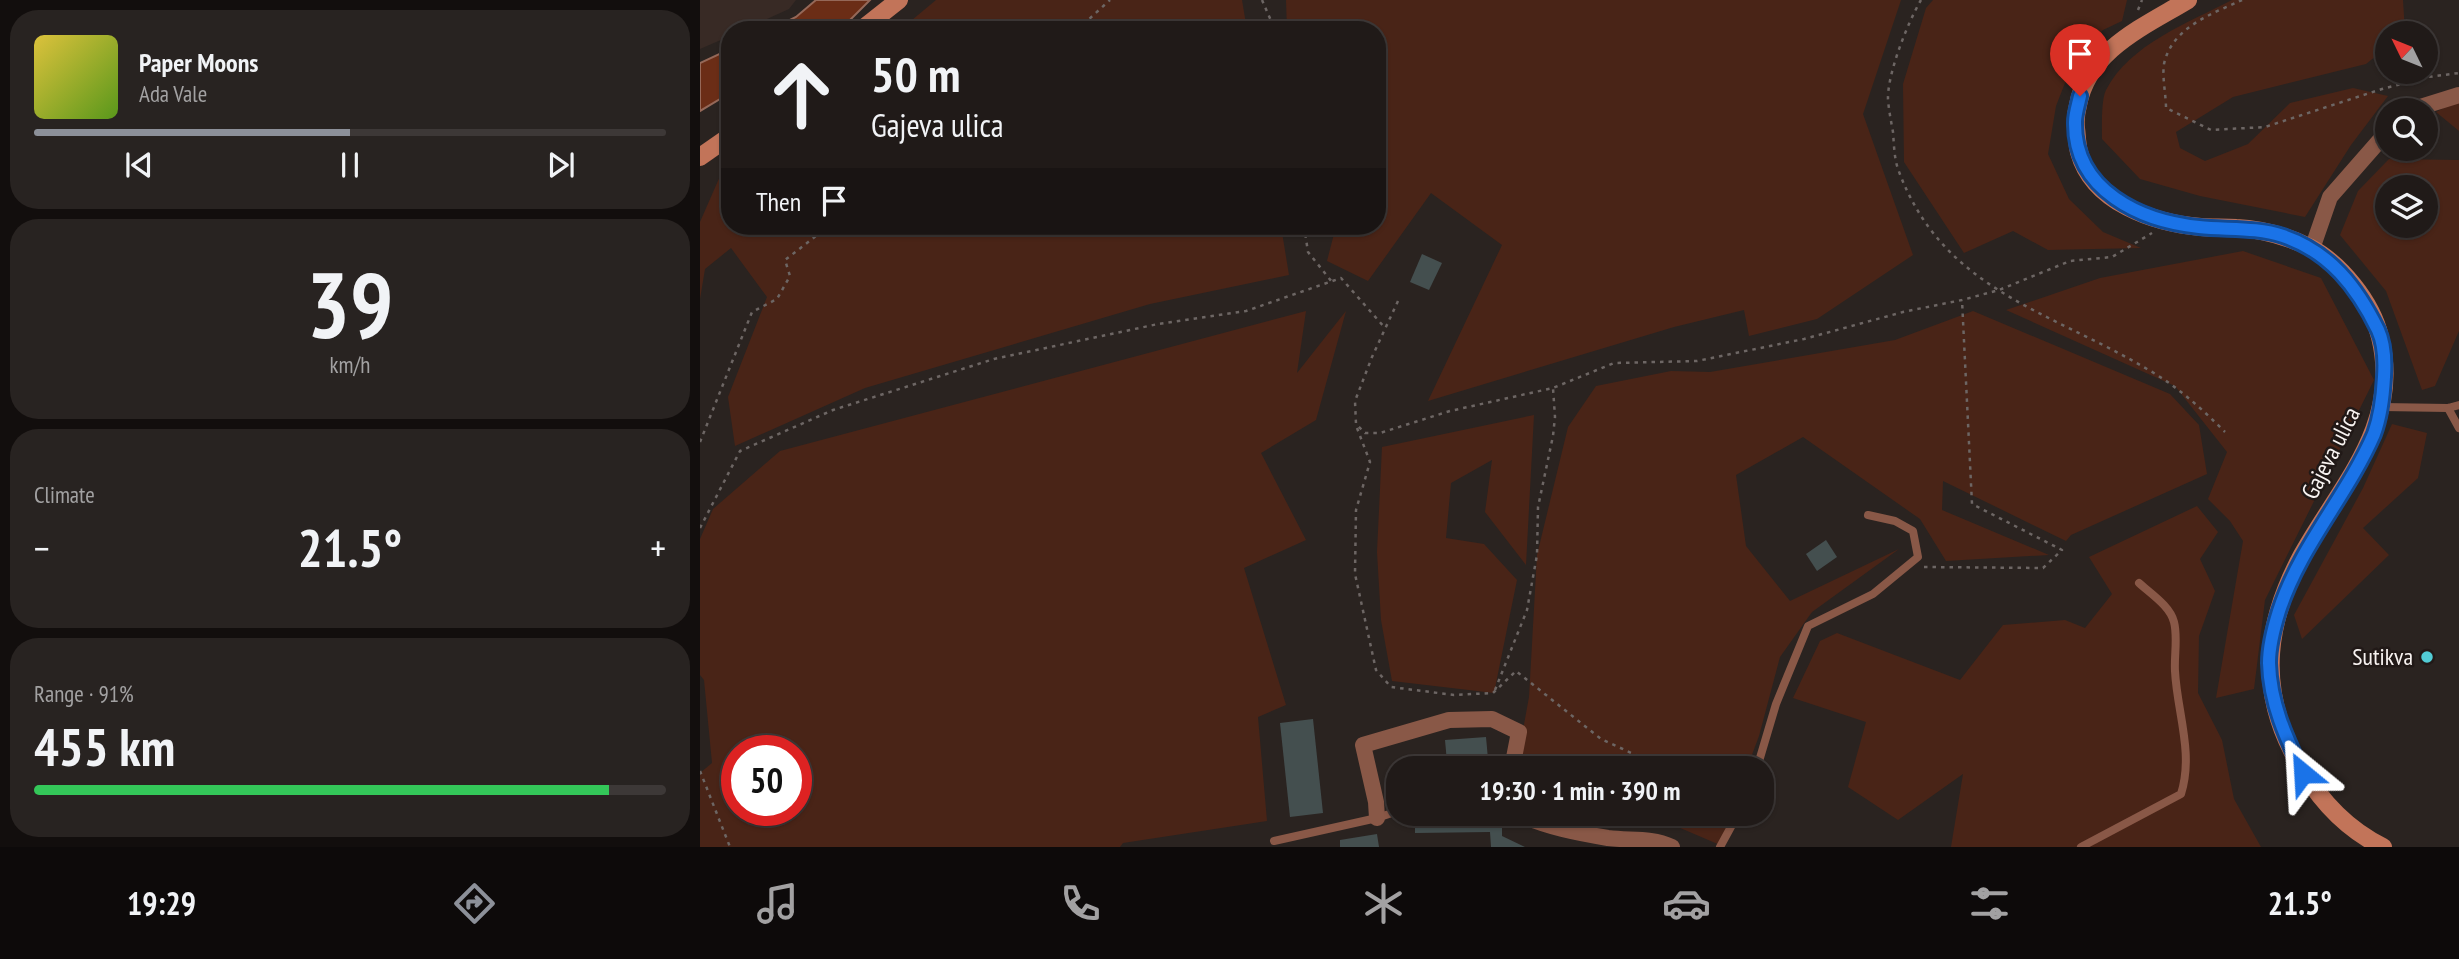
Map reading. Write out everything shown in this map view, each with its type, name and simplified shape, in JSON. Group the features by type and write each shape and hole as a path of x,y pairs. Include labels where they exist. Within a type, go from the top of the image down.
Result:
{"main road":[{"path":"872,21 899,0"},
{"name":"Gajeva ulica","path":"2188,0 2125,38 2104,55 2089,74 2080,96 2075,122 2079,153 2094,180 2114,199 2136,212 2171,223 2239,228 2282,235 2312,249 2335,266 2351,283 2367,307 2380,335 2384,365 2382,407 2374,432 2359,464 2302,555 2287,585 2274,626 2269,661 2273,694 2285,737 2303,773 2328,806 2352,827 2383,847"},
{"path":"700,157 721,142"}],"street":[{"path":"2438,101 2459,94"},
{"path":"2312,249 2330,197 2375,144"},
{"path":"1377,818 1363,745 1449,720 1492,719 1519,732 1515,756"},
{"path":"1549,826 1608,838 1657,840 1672,847"}],"lane":[{"path":"2382,407 2448,408 2459,405"},
{"path":"2448,408 2459,428"},
{"path":"1760,756 1776,704 1808,626 1873,594 1919,557 1913,531 1895,521 1868,515"},
{"path":"2081,847 2181,794 2185,783 2186,738 2175,673 2175,623 2169,611 2139,583"},
{"path":"1274,841 1386,815"},
{"path":"1720,847 1731,826"}],"path":[{"path":"1087,21 1110,0"},
{"path":"1262,0 1271,21"},
{"path":"1921,0 1898,53 1888,98 1897,167 1919,215 1944,248 1975,275 2043,316 2148,369 2191,398 2225,432"},
{"path":"2242,0 2193,24 2174,43 2164,65 2166,108 2211,130 2265,127 2382,89 2428,77 2459,73"},
{"path":"1356,424 1365,433 1380,433 1450,411 1553,388 1614,363 1697,361 1804,339 1999,290 2070,261 2112,257 2171,223"},
{"path":"700,442 752,312 777,299 790,276 785,260 817,235"},
{"path":"1305,235 1308,252 1332,282"},
{"path":"700,528 740,451 833,410 994,359 1158,324 1246,311 1341,278 1385,329"},
{"path":"1906,567 2043,568 2063,550 1972,504 1962,300"},
{"path":"1398,301 1355,401 1356,424 1370,462 1356,510 1355,574 1376,670 1391,687 1454,695 1493,694 1516,671 1601,739 1638,756"},
{"path":"1493,694 1527,610 1537,555 1538,507 1553,436 1553,388"},
{"path":"700,771 730,847"}],"shaded area":[{"path":"700,0 796,0 789,9 763,21 721,21 721,40 700,49"},
{"path":"816,0 870,0 849,21 788,21"},
{"path":"936,0 1242,0 1246,21 911,21"},
{"path":"1286,0 1901,0 1863,114 1913,255 1817,319 1749,336 1744,310 1674,327 1428,401 1502,245 1431,193 1368,281 1327,261 1334,235 1386,235 1386,21 1287,21"},
{"path":"1933,0 2127,0 2122,21 2103,30 2074,60 2056,106 2048,154 2069,199 2103,232 2141,248 2048,250 2013,231 1964,253 1904,162 1903,84 1926,8"},
{"path":"2232,0 2403,0 2404,21 2375,21 2375,57 2366,64 2233,97 2176,132 2180,148 2205,161 2248,144 2290,103 2353,88 2388,96 2375,98 2375,113 2351,145 2305,217 2200,196 2140,179 2102,139 2104,94 2116,74 2145,47 2179,26"},
{"path":"721,53 721,98 700,111 700,63"},
{"path":"2459,100 2459,131 2438,114 2438,111"},
{"path":"2459,160 2459,331 2435,386 2422,390 2386,291 2340,235 2358,191 2387,161"},
{"path":"721,174 721,235 1282,235 1289,275 1150,304 865,388 735,446 728,397 767,297 731,248 705,269 700,299 700,222"},
{"path":"2243,251 2321,278 2374,380 2265,600 2254,689 2216,698 2243,541 2230,521 2208,499 2227,452 2175,386 2006,310 2100,278"},
{"path":"1306,311 1297,373 1346,311 1316,420 1261,453 1306,540 1244,568 1286,705 1258,717 1267,821 1123,843 1120,847 700,847 700,773 712,763 704,680 700,675 700,539 713,509 780,451"},
{"path":"1973,311 2170,394 2199,425 2207,474 2071,535 2066,541 1943,481 1942,510 2049,555 1946,561 1920,519 1803,437 1736,475 1746,546 1790,601 1899,549 1812,612 1780,657 1752,756 1518,756 1529,697 1537,555 1568,427 1596,386 1671,371 1710,372 1895,340"},
{"path":"1534,415 1526,565 1485,512 1492,460 1451,483 1446,538 1484,544 1517,580 1494,693 1392,681 1381,620 1377,552 1382,447"},
{"path":"2392,424 2427,433 2418,478 2363,528 2389,555 2302,639 2294,615 2363,488"},
{"path":"2197,506 2218,532 2200,559 2215,591 2199,636 2198,693 2222,740 2234,799 2261,847 1951,847 1963,774 1898,820 1848,787 1866,722 1793,698 1820,641 1837,633 1960,680 2003,625 2065,620 2085,628 2112,594 2089,557"},
{"path":"1676,826 1727,826 1720,845"}],"building":[{"path":"1422,254 1442,263 1429,290 1410,282"},
{"path":"1826,540 1837,557 1817,571 1806,554"},
{"path":"1313,719 1323,813 1290,817 1280,723"},
{"path":"1486,737 1488,756 1446,756 1445,740"},
{"path":"1415,826 1502,826 1502,836 1525,847 1491,847 1490,832 1415,833"},
{"path":"1377,834 1379,847 1340,847 1340,840"}],"place":[{"name":"Sutikva","path":"2427,657"}],"route":[{"path":"2080,96 2075,122 2079,153 2094,180 2114,199 2136,212 2164,222 2239,228 2282,235 2312,249 2335,266 2351,283 2367,307 2380,335 2384,365 2382,407 2374,432 2359,464 2302,555 2287,585 2274,626 2269,661 2273,694 2285,737 2303,773"}]}
